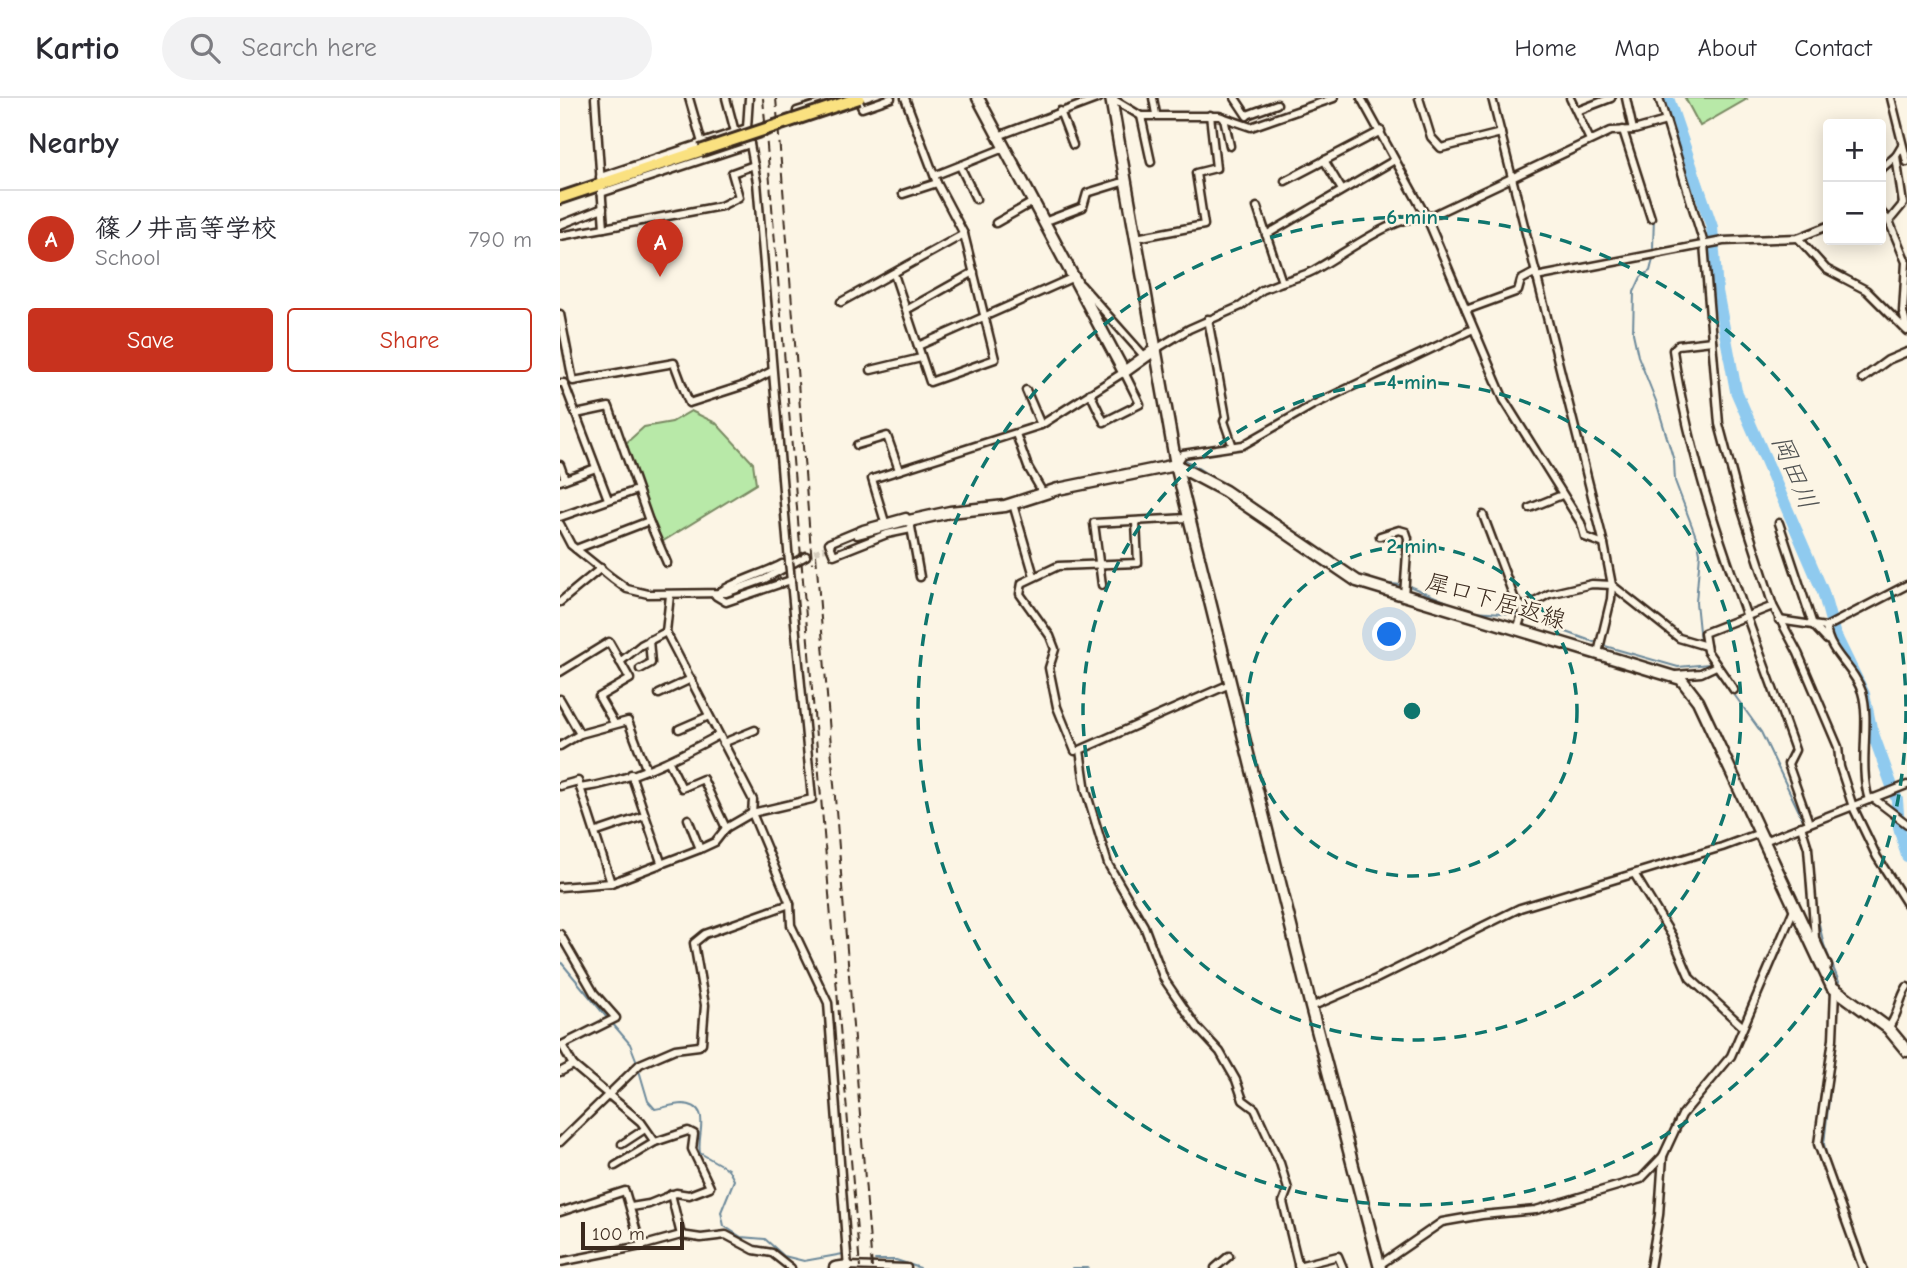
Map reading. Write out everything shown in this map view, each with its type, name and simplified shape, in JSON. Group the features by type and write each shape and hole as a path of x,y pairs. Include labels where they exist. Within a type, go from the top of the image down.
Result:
{"main road":[{"path":"560,198 701,147 858,98"}],"street":[{"path":"595,98 604,228"},
{"path":"689,98 701,147 747,128"},
{"path":"726,98 735,132"},
{"path":"560,887 611,883 715,842 726,828 752,813 812,799 754,165 747,128 749,98"},
{"path":"797,111 838,98"},
{"path":"858,98 862,108 891,98"},
{"path":"894,274 908,309 930,382 995,359 964,234 936,179 905,98"},
{"path":"978,98 1140,404 1104,422 1090,393"},
{"path":"998,136 1099,98"},
{"path":"1111,98 1142,116 1210,115 1247,125 1279,119 1334,98"},
{"path":"1111,98 1176,465 1378,1267 1442,1222 1482,1214 1536,1210 1641,1180 1663,1156 1682,1115 1731,1056 1794,909"},
{"path":"1153,98 1156,114"},
{"path":"1235,98 1247,115 1247,125"},
{"path":"1361,98 1381,131 1393,161 1427,218 1504,400 1581,523 1586,537 1604,544"},
{"path":"1419,98 1431,137 1441,148 1501,133"},
{"path":"1492,98 1612,585 1598,653"},
{"path":"1570,98 1590,140"},
{"path":"1577,111 1611,98"},
{"path":"1626,98 1633,130"},
{"path":"1659,98 1705,244 1721,439 1773,606 1798,653 1833,734 1853,807 1877,857 1907,904"},
{"path":"1891,98 1907,162"},
{"path":"1247,115 1277,104"},
{"path":"1060,111 1073,145"},
{"path":"1136,239 1204,225 1196,173 1216,168 1210,115"},
{"path":"1142,116 1151,162"},
{"path":"1224,118 1230,146"},
{"path":"884,522 872,479 1041,425 1208,318 1241,306 1262,290 1317,269 1338,254 1399,223 1420,216 1427,218 1590,140 1666,121"},
{"path":"1623,130 1631,163 1651,218"},
{"path":"1284,181 1381,131"},
{"path":"601,185 750,144"},
{"path":"1886,165 1904,146"},
{"path":"903,194 1004,148"},
{"path":"1149,151 1157,153"},
{"path":"1889,221 1903,204 1896,156"},
{"path":"1324,160 1342,190"},
{"path":"1266,235 1393,161"},
{"path":"560,236 721,206 739,197 732,173 754,165"},
{"path":"960,166 976,199"},
{"path":"1044,222 1083,207 1087,193 1126,181"},
{"path":"996,223 1033,202"},
{"path":"1257,207 1282,282"},
{"path":"560,225 603,208"},
{"path":"1886,218 1906,262 1903,312 1907,330"},
{"path":"1466,310 1518,291 1521,280 1536,275 1705,244 1798,238 1823,228"},
{"path":"841,302 964,234"},
{"path":"1798,238 1826,269 1866,290 1907,330"},
{"path":"908,309 974,272"},
{"path":"918,346 1073,277"},
{"path":"1073,277 1145,357"},
{"path":"560,314 573,381 674,363 689,403 745,385 772,371"},
{"path":"1208,318 1226,417 1224,421 1232,444"},
{"path":"920,577 910,525 906,517 884,522 829,543 834,555 910,525 928,515 1013,504 1043,494 1176,465 1182,454 1232,444 1243,445 1313,405 1473,329"},
{"path":"1712,341 1678,345 1673,349 1697,465 1795,750 1788,764 1809,823"},
{"path":"1862,379 1888,360 1907,352"},
{"path":"871,370 921,358"},
{"path":"560,383 564,383 608,499"},
{"path":"1026,390 1041,425"},
{"path":"576,414 609,407 637,490 667,563"},
{"path":"1016,434 1028,467 1043,494"},
{"path":"857,445 887,436 899,470"},
{"path":"560,465 563,480 596,468"},
{"name":"犀口下居返線","path":"1176,465 1225,491 1357,581 1674,675"},
{"path":"560,517 637,490"},
{"path":"1530,508 1562,495"},
{"path":"1013,504 1034,576"},
{"path":"1483,515 1515,600 1524,608"},
{"path":"1102,585 1094,523 1188,517"},
{"path":"576,549 649,521"},
{"path":"1074,751 1057,707 1049,668 1055,649 1050,636 1020,594 1022,583 1058,566 1138,563 1136,522"},
{"path":"1779,523 1814,625 1830,643 1863,695 1863,782 1871,799 1906,823"},
{"path":"560,524 576,549 627,589 670,595 716,596 765,579 806,556"},
{"path":"835,544 910,525"},
{"path":"1380,536 1399,530 1406,532 1408,538 1404,597"},
{"path":"716,596 722,589 767,573 789,560"},
{"path":"560,602 564,592 601,568"},
{"path":"716,596 726,601 790,580"},
{"path":"1517,630 1524,608 1549,594 1591,584 1612,585 1679,638 1702,645"},
{"path":"1779,620 1826,627 1907,585"},
{"path":"670,595 666,632 753,800 752,813 790,904 791,925 828,1003 848,1267"},
{"path":"1734,690 1713,668 1702,645 1704,633 1773,606"},
{"path":"1826,627 1830,643"},
{"path":"620,662 649,640 666,632"},
{"path":"640,669 651,663 649,640"},
{"path":"560,672 609,642 630,678 598,697 614,723"},
{"path":"1674,675 1713,668"},
{"path":"1674,675 1698,701 1818,961 1836,991 1888,1028 1907,1051"},
{"path":"659,694 691,679"},
{"path":"1230,684 1080,750 1089,802 1108,864 1144,926 1164,979 1197,1027 1220,1052 1236,1080 1243,1100 1255,1110 1280,1163 1288,1189 1283,1202 1298,1267 1338,1256 1343,1268"},
{"path":"560,699 580,734"},
{"path":"679,729 709,716"},
{"path":"560,746 580,734 628,721 646,768"},
{"path":"723,743 755,730"},
{"path":"580,788 607,784 669,762 719,735"},
{"path":"669,762 682,788 703,779 726,828"},
{"path":"631,774 661,862"},
{"path":"560,786 578,781 597,832 611,883"},
{"path":"1311,1007 1376,979 1520,908 1801,826 1907,785"},
{"path":"597,832 644,816"},
{"path":"688,819 700,849"},
{"path":"1801,826 1808,848 1815,938 1836,991 1818,1144 1863,1268"},
{"path":"1635,875 1672,936 1690,978 1742,1026"},
{"path":"561,1140 637,1066 675,1049 699,1046 702,1043 705,1005 694,943 705,934 790,904"},
{"path":"560,934 594,993 616,1018 608,1024 561,1043 573,1065 645,1129 655,1142"},
{"path":"1888,1028 1898,1017 1899,999 1907,987"},
{"path":"560,1072 573,1065"},
{"path":"622,1144 645,1129"},
{"path":"615,1166 655,1142 688,1131 694,1134 692,1149 710,1187 689,1195 671,1194 649,1204 631,1208"},
{"path":"1650,1268 1659,1215 1663,1156"},
{"path":"560,1212 625,1191 641,1246"},
{"path":"671,1194 681,1235"},
{"path":"560,1262 681,1235 701,1238 726,1235 754,1250 772,1253 791,1268"},
{"path":"1215,1268 1229,1256"},
{"path":"835,1268 907,1268"}],"green space":[{"path":"1685,98 1746,98 1747,99 1700,126"},
{"path":"691,411 716,423 753,463 756,484 660,543 625,444 644,427 672,422"}],"waterway":[{"name":"岡田川","path":"1668,98 1712,227 1717,291 1736,391 1823,592 1834,632 1864,694 1871,728 1897,800 1899,827 1907,856"},
{"path":"1627,116 1628,126"},
{"path":"1648,198 1654,216 1653,248"},
{"path":"1653,259 1650,271 1641,277 1634,292 1633,333 1638,356 1656,401 1674,461 1675,481 1698,542 1700,553 1696,602 1700,641"},
{"path":"1184,459 1232,490"},
{"path":"1291,530 1363,578"},
{"path":"1378,583 1403,585"},
{"path":"1409,586 1462,608"},
{"path":"1474,611 1517,614 1594,642"},
{"path":"1605,646 1678,667 1709,664"},
{"path":"1702,646 1712,668 1729,688"},
{"path":"1733,693 1761,732 1804,822"},
{"path":"1806,827 1811,849"},
{"path":"1815,907 1824,945 1839,982"},
{"path":"560,961 608,1019"},
{"path":"1837,1017 1838,1000"},
{"path":"612,1023 630,1044 637,1062"},
{"path":"1828,1163 1824,1144 1833,1064"},
{"path":"638,1067 648,1101 655,1109 682,1104 692,1106 701,1115 700,1153 728,1169 734,1180 721,1212 724,1226 741,1237 765,1239 784,1256 804,1261 843,1254"},
{"path":"1844,1207 1867,1268"},
{"path":"875,1260 896,1260 920,1268"},
{"path":"1072,1268 1088,1268"}],"tunnel":[{"path":"806,556 835,544"}],"railway":[{"path":"763,98 860,1268"},
{"path":"776,98 812,563"},
{"path":"816,555 872,1268"}],"place":[{"name":"篠ノ井高等学校","path":"660,277"}]}
